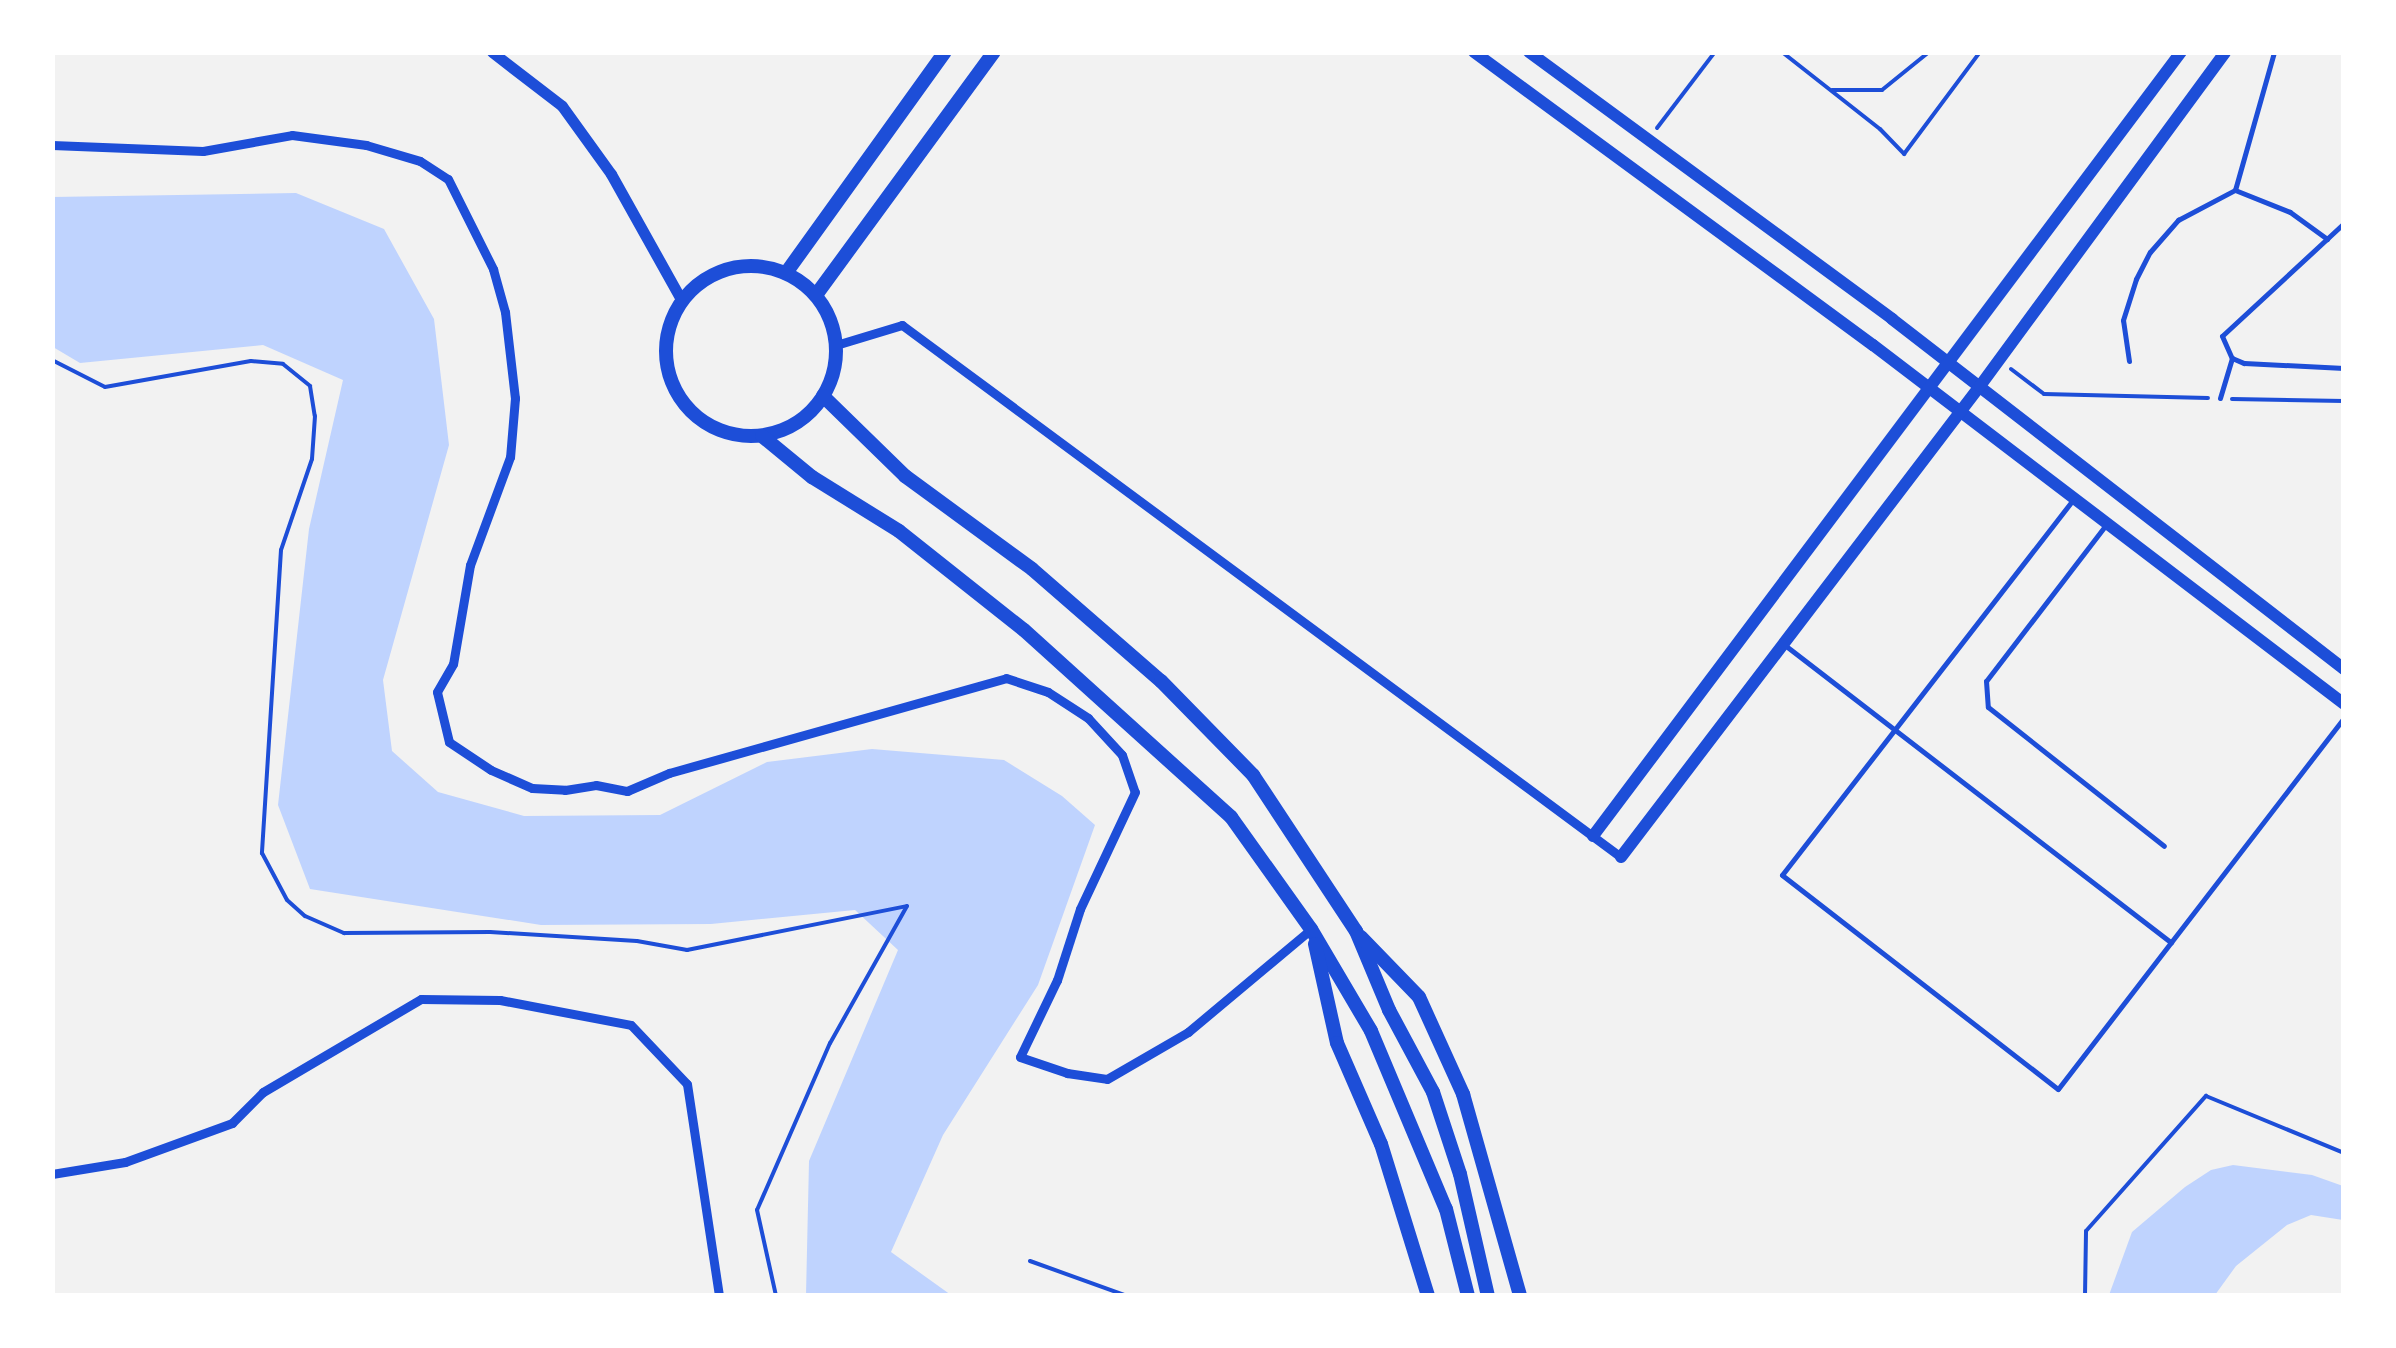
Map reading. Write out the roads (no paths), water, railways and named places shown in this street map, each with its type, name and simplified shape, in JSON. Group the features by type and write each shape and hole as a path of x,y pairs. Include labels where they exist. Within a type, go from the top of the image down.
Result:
{"main road":[{"path":"786,273 946,52"},
{"path":"816,296 994,52"},
{"path":"1474,52 1931,390 2344,704"},
{"path":"1529,52 1980,386 2344,669"},
{"path":"1593,836 1931,390 2180,52"},
{"path":"1621,858 1980,386 2226,52"},
{"path":"759,266 786,273 816,296 830,318 836,344 834,372 823,396 807,415 786,429 762,436 733,434 708,424 686,406 672,382 666,354 669,326 682,301 703,280 730,268 759,266"},
{"path":"823,396 905,476 1032,569 1161,681 1253,775 1356,932 1389,1010 1433,1092 1460,1174 1488,1296"},
{"path":"762,436 812,476 900,531 1024,630 1231,817 1312,929 1371,1031 1446,1208 1468,1296"},
{"path":"1312,929 1338,1043 1381,1144 1428,1296"},
{"path":"1356,932 1419,996 1448,1062 1489,1176 1520,1296"}],"street":[{"path":"492,52 562,106 611,174 682,301"},
{"path":"52,145 203,151 292,135 366,145 420,162 448,180 493,268 504,312 515,398 510,457 470,565 453,664 437,692 449,742 491,770 532,788 565,790 596,785 627,792 669,774 1006,678 1048,692 1088,718 1122,755 1134,792 1080,909 1057,980 1020,1057 1067,1073 1107,1080 1188,1032 1312,929"},
{"path":"836,344 902,325 1621,858"},
{"path":"52,1174 125,1162 232,1123 262,1092 421,999 500,1000 632,1025 687,1084 718,1296"}],"lane":[{"path":"2129,361 2123,320 2129,294 2150,252 2178,220 2235,190 2274,52"},
{"path":"2235,190 2290,212 2327,239"},
{"path":"2220,398 2232,358 2222,336 2227,327 2344,223"},
{"path":"2232,358 2244,363 2344,368"},
{"path":"2074,498 1782,875 2058,1089 2344,717"},
{"path":"2107,524 1986,681 1988,707 2164,846"},
{"path":"1784,644 2171,942"}],"water":[{"path":"296,193 384,229 434,319 449,445 383,680 392,751 438,792 524,816 660,815 767,762 872,749 1004,760 1062,796 1095,825 1038,985 943,1135 891,1252 951,1295 806,1295 809,1161 898,950 855,910 711,924 541,925 310,889 278,805 309,529 343,380 263,345 80,363 53,347 52,197"},
{"path":"2233,1165 2312,1175 2343,1186 2343,1220 2311,1215 2287,1225 2236,1266 2215,1295 2109,1295 2132,1232 2185,1187 2211,1170"}]}
